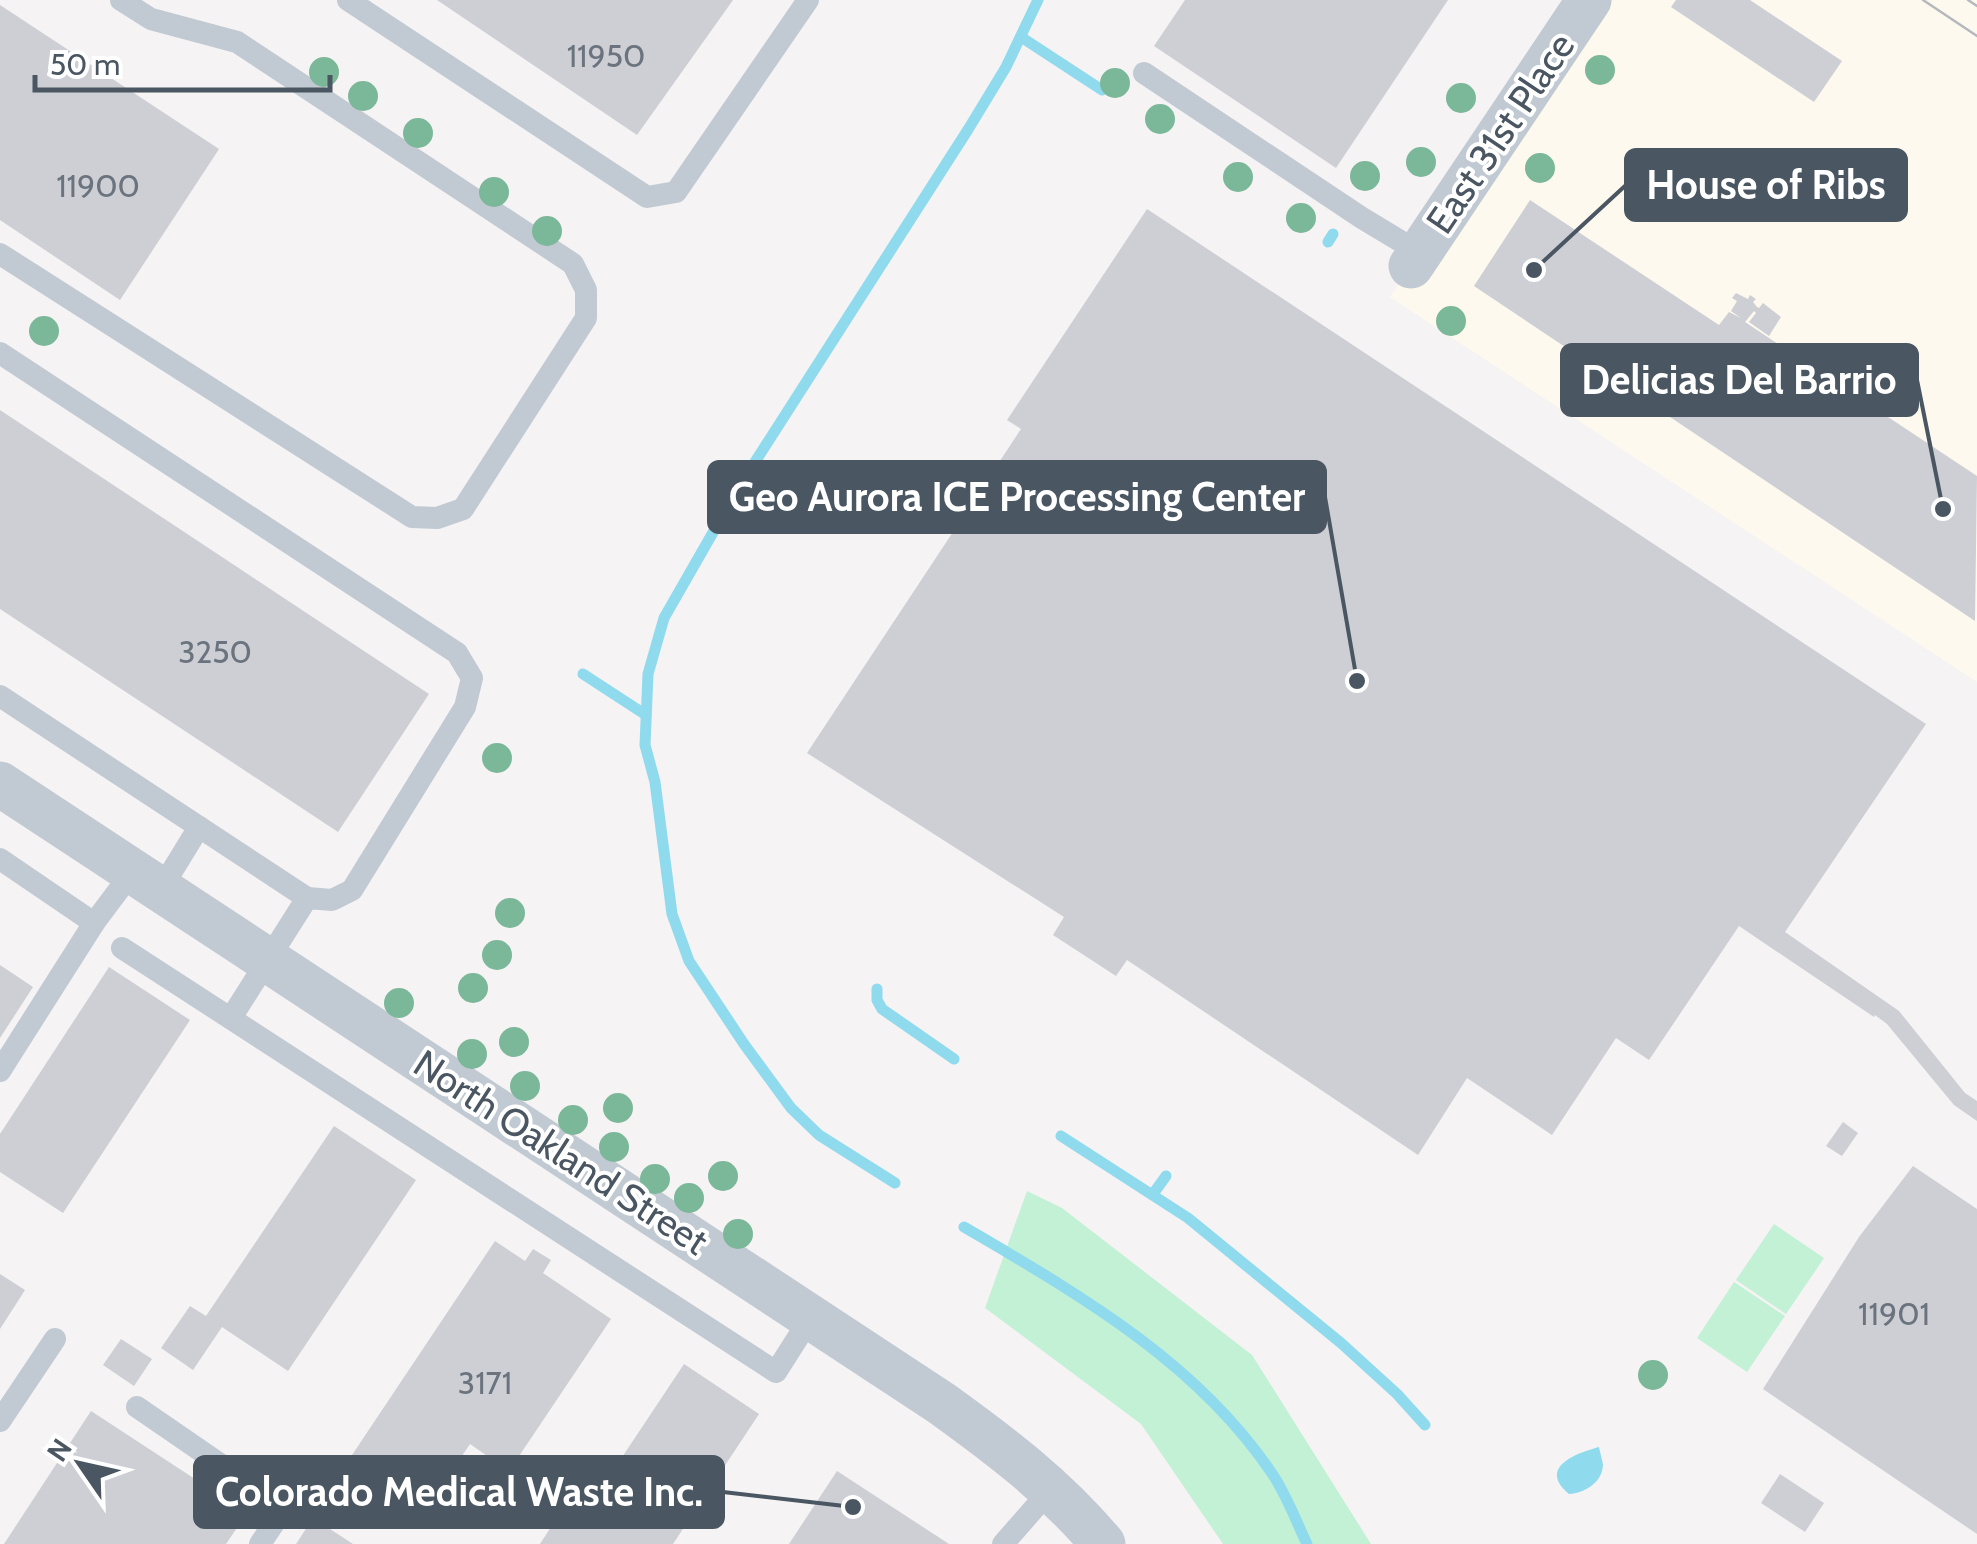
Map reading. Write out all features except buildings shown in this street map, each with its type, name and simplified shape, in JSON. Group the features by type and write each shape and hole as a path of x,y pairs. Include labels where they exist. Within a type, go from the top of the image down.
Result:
{"street":[{"name":"East 31st Place","path":"1415,260 1589,0"},
{"name":"North Oakland Street","path":"0,784 942,1404 1052,1488 1104,1544"}],"lane":[{"path":"0,254 412,517 437,518 463,509 586,318 586,290 574,264 237,42 152,18 122,0"},
{"path":"348,0 647,197 676,192 808,0"},
{"path":"1144,73 1347,208 1415,260"},
{"path":"0,353 456,654 472,678 465,707 352,890 332,900 306,898 0,696"},
{"path":"0,1071 94,922 147,880 199,828"},
{"path":"0,859 94,922"},
{"path":"231,1018 306,898"},
{"path":"122,948 776,1372 811,1317"},
{"path":"0,1422 55,1339"},
{"path":"137,1407 284,1508 260,1544"},
{"path":"1003,1544 1052,1488"}],"shaded area":[{"path":"1589,0 1977,0 1977,682 1390,297"}],"green space":[{"path":"1027,1191 1062,1208 1252,1355 1371,1544 1223,1544 1141,1424 985,1308"},
{"path":"1774,1224 1824,1258 1786,1314 1736,1280"},
{"path":"1734,1282 1785,1316 1747,1372 1697,1338"}],"water":[{"path":"1599,1447 1603,1464 1600,1476 1587,1489 1569,1494 1560,1484 1559,1469 1571,1457"}],"waterway":[{"path":"895,1183 819,1135 791,1108 689,961 672,914 655,782 645,745 648,674 664,618 739,487 969,128 1006,67 1038,0"},
{"path":"1021,37 1102,90"},
{"path":"1328,242 1333,234"},
{"path":"583,674 646,715"},
{"path":"877,989 882,1009 954,1059"},
{"path":"1061,1136 1188,1218 1341,1343 1425,1425"},
{"path":"1153,1194 1166,1176"},
{"path":"964,1227 1092,1305 1209,1398 1273,1475 1307,1544"}],"tram line":[{"path":"1923,0 1977,36"},
{"path":"1968,0 1977,6"}],"place":[{"name":"House of Ribs","path":"1534,270"},
{"name":"Delicias Del Barrio","path":"1943,509"},
{"name":"Geo Aurora ICE Processing Center","path":"1357,681"},
{"name":"Colorado Medical Waste Inc.","path":"853,1507"}]}
